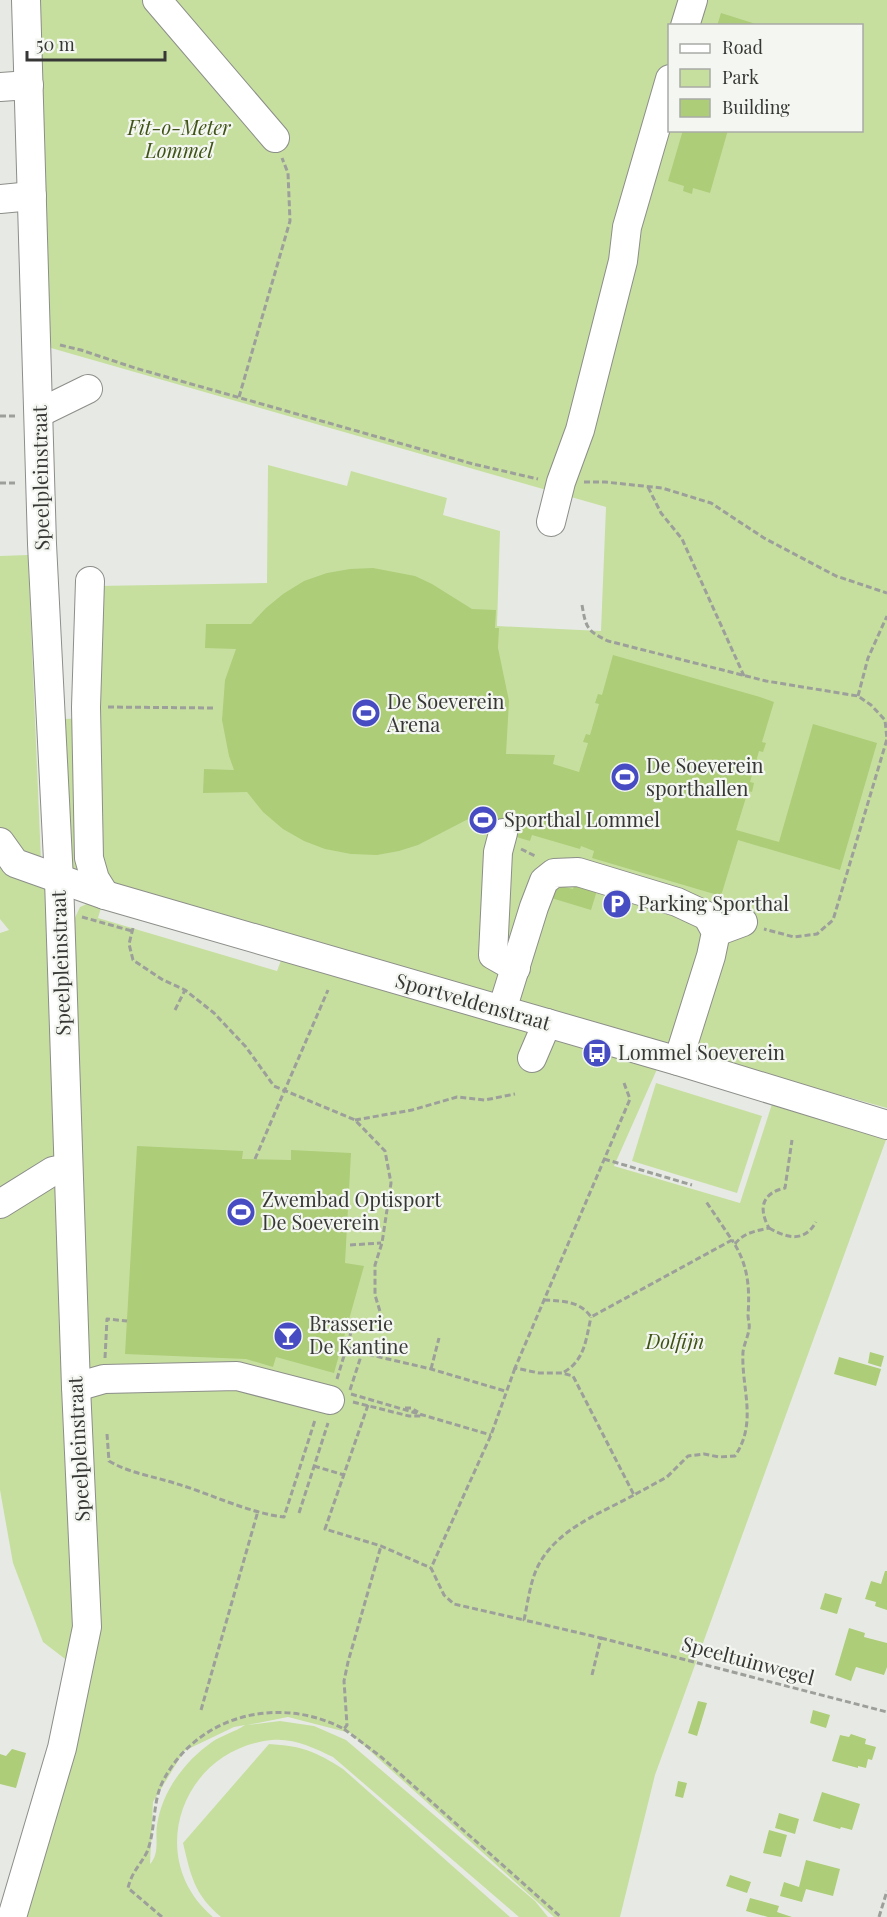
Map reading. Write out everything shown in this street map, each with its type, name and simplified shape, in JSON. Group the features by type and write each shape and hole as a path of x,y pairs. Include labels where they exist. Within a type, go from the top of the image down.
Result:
{"street":[{"name":"Speelpleinstraat","path":"12,1917 62,1748 87,1627 76,1387 59,880 42,556 26,0"},
{"path":"157,0 275,138"},
{"path":"686,24 693,0"},
{"path":"551,522 561,482 580,430 623,261 627,227 668,83"},
{"path":"0,87 29,85"},
{"path":"0,199 32,196"},
{"path":"39,413 88,389"},
{"path":"90,581 86,707 89,858 95,879 105,896"},
{"path":"503,833 498,852 493,955 516,968"},
{"name":"Sportveldenstraat","path":"0,842 15,863 105,896 678,1061 887,1125"},
{"path":"502,1010 544,881 555,873 578,872 677,902 707,916 716,932 711,956 678,1061"},
{"path":"716,932 743,922"},
{"path":"532,1058 547,1023"},
{"path":"0,1204 53,1172 68,1168"},
{"path":"76,1387 104,1379 237,1376 337,1404"}],"path":[{"path":"239,397 290,221 288,173 275,138"},
{"path":"37,340 81,350 135,368 525,477 561,482 605,482 662,488 711,503 764,538 836,576 887,592"},
{"path":"648,487 661,513 681,539 744,676"},
{"path":"582,605 585,626 593,634 608,641 744,676 858,696 871,705 885,720 887,739 833,920 816,934 794,937 743,922"},
{"path":"858,696 868,658 887,616"},
{"path":"86,707 216,708"},
{"path":"60,928 70,927 74,915 132,930 129,944 133,960 163,980 185,990 214,1013 246,1047 274,1086 354,1120 385,1150 391,1183 382,1243 375,1265 375,1294 382,1318"},
{"path":"175,1010 185,990"},
{"path":"255,1159 328,990"},
{"path":"368,1405 326,1528 381,1546 431,1568 491,1435 505,1391 630,1099 624,1083"},
{"path":"354,1120 412,1110 457,1097 485,1100 515,1094"},
{"path":"792,1140 785,1188 770,1193 765,1199 763,1214 769,1228 786,1237 805,1236 816,1222"},
{"path":"604,1159 692,1185"},
{"path":"524,1620 529,1592 538,1566 553,1545 585,1520 667,1477 688,1456 704,1454 719,1457 735,1456 744,1443 748,1411 743,1353 749,1329 749,1295 742,1256 705,1200"},
{"path":"591,1317 748,1233 769,1228"},
{"path":"350,1245 382,1243"},
{"path":"544,1300 561,1301 584,1307 591,1317 582,1355 571,1368 562,1373"},
{"path":"104,1379 107,1319 127,1321"},
{"path":"299,1514 337,1404 346,1347 352,1329"},
{"path":"431,1369 439,1338"},
{"path":"346,1347 505,1391"},
{"path":"107,1434 109,1461 123,1470 173,1482 258,1511 284,1517 362,1353"},
{"path":"515,1368 573,1376 634,1495"},
{"path":"337,1404 368,1399 404,1409 411,1408 424,1416 491,1435"},
{"path":"337,1404 368,1405 409,1416 424,1416"},
{"path":"314,1466 344,1475"},
{"path":"201,1710 258,1511"},
{"path":"345,1729 347,1725 344,1681 381,1546"},
{"name":"Speeltuinwegel","path":"431,1568 444,1595 454,1604 601,1638 887,1712"},
{"path":"592,1675 601,1638"},
{"path":"162,1917 128,1888 131,1878 147,1852 162,1782 192,1743 228,1721 248,1715 285,1711 331,1721 345,1729 380,1756 561,1917"},
{"path":"879,1917 887,1891"}],"green space":[{"name":"Fit-o-Meter Lommel","path":"36,0 887,0 887,1108 519,1006 73,875 62,719 94,718 97,586 267,583 268,465 347,486 351,471 447,498 443,515 500,531 497,626 601,631 606,507 44,346"},
{"path":"28,555 41,861 16,849 0,827 0,556"},
{"path":"0,856 45,888 77,1616 73,1665 43,1642 13,1563 0,1490 0,933 9,930 0,919"},
{"name":"Dolfijn","path":"103,901 98,918 277,971 283,955 658,1067 614,1166 740,1203 772,1104 887,1137 655,1775 620,1917 554,1917 350,1733 288,1717 247,1725 280,1721 314,1726 346,1740 535,1901 548,1917 519,1917 333,1757 304,1744 272,1740 241,1748 215,1763 195,1784 182,1810 177,1837 180,1866 192,1893 213,1917 18,1917 96,1643 72,924 80,907","holes":["245,1725 202,1750 176,1778 160,1812 156,1851 150,1864 153,1802 184,1751 234,1727"]},
{"path":"656,1083 762,1116 737,1193 632,1161"},
{"path":"269,1744 308,1750 343,1769 510,1917 221,1917 199,1892 183,1843"}],"building":[{"path":"721,13 756,24 718,24"},
{"path":"682,132 727,132 710,193 693,188 692,194 683,191 684,186 668,181"},
{"path":"373,568 415,576 472,609 496,610 495,628 499,628 498,648 509,701 506,754 555,755 553,764 579,772 588,743 583,742 586,734 590,735 599,704 595,703 598,694 602,695 613,655 760,697 774,702 762,742 766,743 763,752 759,751 750,782 754,783 752,792 748,791 736,830 779,842 813,724 877,743 840,870 738,840 721,896 592,858 594,851 581,846 580,849 532,835 530,841 483,827 486,818 476,815 418,845 399,851 377,855 351,854 325,849 304,841 283,829 263,812 247,792 203,793 204,769 234,770 222,720 225,680 236,649 205,648 206,624 251,624 283,594 304,581 327,573"},
{"path":"577,878 599,884 591,910 548,897 552,884 573,889"},
{"name":"Zwembad Optisport De Soeverein","path":"137,1146 243,1151 242,1159 291,1160 291,1150 351,1153 345,1263 364,1266 334,1373 276,1357 273,1367 246,1359 125,1354"},
{"path":"870,1352 884,1356 881,1367 868,1363"},
{"path":"839,1357 881,1369 876,1386 834,1374"},
{"path":"885,1571 887,1571 887,1610 875,1606 876,1602 865,1599 871,1581 881,1584"},
{"path":"825,1593 842,1598 837,1614 820,1609"},
{"path":"849,1628 865,1633 864,1637 887,1643 887,1667 884,1675 856,1667 851,1681 835,1675"},
{"path":"698,1701 707,1703 697,1736 688,1733"},
{"path":"813,1710 830,1715 826,1728 810,1723"},
{"path":"851,1734 866,1739 865,1744 876,1747 872,1760 868,1759 866,1768 832,1761 840,1735 849,1737"},
{"path":"12,1749 26,1753 16,1788 0,1784 0,1754 6,1756"},
{"path":"678,1781 687,1783 683,1798 675,1796"},
{"path":"822,1792 860,1804 852,1830 813,1821"},
{"path":"779,1813 799,1819 795,1834 775,1828"},
{"path":"769,1830 787,1835 781,1857 763,1853"},
{"path":"806,1860 840,1869 833,1896 806,1889 802,1902 780,1896 784,1882 799,1887"},
{"path":"730,1875 751,1882 747,1893 726,1886"},
{"path":"750,1898 779,1906 777,1912 792,1917 768,1917 746,1911"}],"place":[{"name":"De Soeverein Arena","path":"366,713"},
{"name":"De Soeverein sporthallen","path":"625,777"},
{"name":"Sporthal Lommel","path":"483,820"},
{"name":"Parking Sporthal","path":"617,904"},
{"name":"Lommel Soeverein","path":"597,1053"},
{"name":"Zwembad Optisport De Soeverein","path":"241,1212"},
{"name":"Brasserie De Kantine","path":"288,1336"}]}
